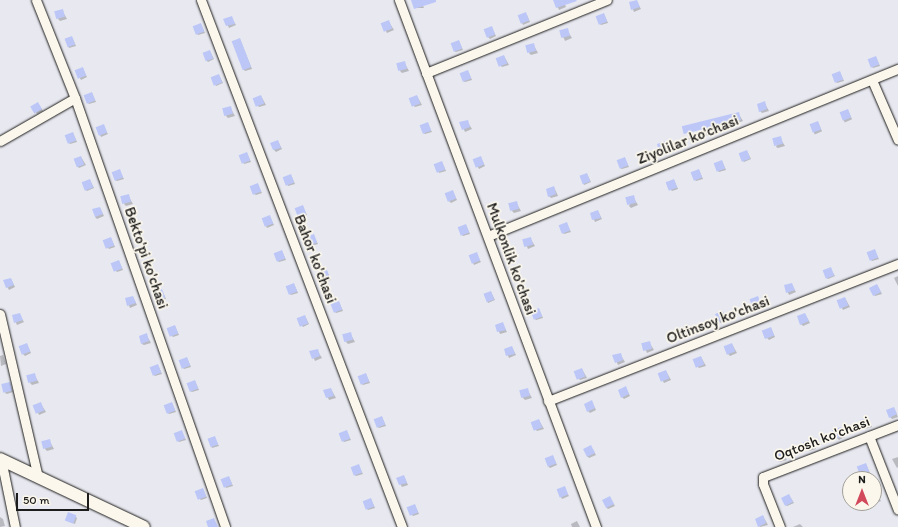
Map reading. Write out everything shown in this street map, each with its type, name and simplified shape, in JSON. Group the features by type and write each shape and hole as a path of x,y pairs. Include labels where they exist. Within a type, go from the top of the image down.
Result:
{"street":[{"name":"Bekto'pi ko'chasi","path":"36,0 75,98 225,527"},
{"name":"Bahor ko'chasi","path":"202,0 402,527"},
{"name":"Mulkonlik ko'chasi","path":"399,0 596,527"},
{"path":"426,73 607,0"},
{"name":"Ziyolilar ko'chasi","path":"488,236 898,69"},
{"path":"872,80 898,140"},
{"path":"0,141 75,98"},
{"name":"Oltinsoy ko'chasi","path":"548,401 898,264"},
{"path":"0,314 38,477"},
{"name":"Oqtosh ko'chasi","path":"780,527 763,484 763,477 898,425"},
{"path":"869,436 898,510"},
{"path":"0,459 144,527"},
{"path":"0,459 15,527"}],"building":[{"path":"411,0 436,0 436,2 414,9"},
{"path":"553,0 576,0 577,1 556,8"},
{"path":"637,0 640,7 631,10 629,2"},
{"path":"63,9 65,17 56,19 54,11"},
{"path":"526,12 529,20 521,24 518,15"},
{"path":"604,13 607,21 599,25 596,16"},
{"path":"232,16 235,24 226,26 223,19"},
{"path":"389,20 392,28 384,32 381,23"},
{"path":"201,23 204,31 196,35 193,26"},
{"path":"492,26 495,34 487,38 484,29"},
{"path":"568,28 570,36 561,38 559,30"},
{"path":"72,36 75,44 68,47 65,39"},
{"path":"240,38 251,67 243,70 232,41"},
{"path":"459,40 462,48 454,52 451,43"},
{"path":"534,43 536,51 527,53 525,45"},
{"path":"210,50 213,58 206,61 203,53"},
{"path":"504,55 507,63 499,67 496,58"},
{"path":"876,56 879,64 871,68 868,59"},
{"path":"405,61 407,69 398,71 396,63"},
{"path":"83,67 86,75 78,79 75,70"},
{"path":"468,70 471,78 463,82 460,73"},
{"path":"840,71 843,79 835,83 832,74"},
{"path":"219,74 222,82 214,86 211,77"},
{"path":"92,92 95,100 87,104 84,95"},
{"path":"261,95 264,103 256,107 253,98"},
{"path":"417,95 420,103 412,107 409,98"},
{"path":"765,101 767,109 759,112 757,104"},
{"path":"38,102 42,109 34,113 30,107"},
{"path":"231,106 233,114 224,116 222,108"},
{"path":"848,109 851,117 843,121 840,112"},
{"path":"739,112 741,120 684,134 682,126"},
{"path":"468,120 470,127 462,130 459,122"},
{"path":"818,121 821,129 813,133 810,124"},
{"path":"428,122 431,130 423,134 420,125"},
{"path":"104,124 107,132 99,136 96,127"},
{"path":"73,132 76,140 68,144 65,135"},
{"path":"781,136 783,144 774,146 772,138"},
{"path":"278,140 281,148 273,150 270,143"},
{"path":"665,141 667,149 659,152 657,144"},
{"path":"747,150 750,158 742,162 739,153"},
{"path":"247,152 250,160 242,164 239,155"},
{"path":"81,156 84,164 77,167 74,159"},
{"path":"481,156 484,164 476,168 473,159"},
{"path":"625,157 628,165 620,169 617,160"},
{"path":"722,160 725,168 717,172 714,163"},
{"path":"442,161 445,169 437,173 434,164"},
{"path":"120,169 123,177 115,181 112,172"},
{"path":"699,169 702,177 694,181 691,172"},
{"path":"587,173 590,181 583,184 580,176"},
{"path":"291,174 294,182 286,186 283,177"},
{"path":"90,179 93,187 85,191 82,182"},
{"path":"674,179 677,187 669,191 666,182"},
{"path":"258,183 261,191 253,195 250,186"},
{"path":"554,186 556,194 548,197 546,189"},
{"path":"453,190 456,198 448,202 445,193"},
{"path":"129,194 131,202 122,204 120,196"},
{"path":"634,195 636,203 627,205 625,197"},
{"path":"517,201 519,209 510,211 508,203"},
{"path":"303,205 306,213 298,217 295,208"},
{"path":"100,207 103,214 95,217 92,209"},
{"path":"598,210 601,218 592,220 590,213"},
{"path":"270,215 273,223 265,227 262,218"},
{"path":"567,222 570,230 562,234 559,225"},
{"path":"466,224 469,232 461,236 458,227"},
{"path":"314,234 317,242 309,246 306,237"},
{"path":"111,237 114,245 106,249 103,240"},
{"path":"531,237 533,245 524,247 522,239"},
{"path":"875,249 878,257 870,261 867,252"},
{"path":"282,250 285,258 277,262 274,253"},
{"path":"477,252 480,260 472,264 469,255"},
{"path":"119,260 122,268 114,272 111,263"},
{"path":"831,267 834,275 826,279 823,270"},
{"path":"327,270 330,278 322,282 319,273"},
{"path":"11,278 14,285 6,288 3,280"},
{"path":"294,283 297,291 289,295 286,286"},
{"path":"792,283 795,290 786,293 784,285"},
{"path":"877,284 881,292 873,296 869,288"},
{"path":"162,289 165,297 157,301 154,292"},
{"path":"491,291 494,299 487,302 484,294"},
{"path":"133,296 136,303 127,306 125,298"},
{"path":"758,296 761,304 753,308 750,299"},
{"path":"845,297 848,305 840,309 837,300"},
{"path":"339,301 342,309 334,313 331,304"},
{"path":"539,308 542,316 534,320 531,311"},
{"path":"723,311 726,319 718,321 715,314"},
{"path":"20,313 23,320 14,323 12,315"},
{"path":"805,313 809,321 800,325 797,316"},
{"path":"305,315 308,323 300,327 297,318"},
{"path":"503,322 506,330 497,332 495,325"},
{"path":"175,325 178,333 170,337 167,328"},
{"path":"688,325 691,333 683,337 680,328"},
{"path":"771,327 774,335 765,339 762,331"},
{"path":"351,332 353,340 344,342 342,334"},
{"path":"147,333 149,341 141,344 139,336"},
{"path":"650,341 652,349 643,351 641,343"},
{"path":"27,343 30,351 22,355 19,346"},
{"path":"732,343 735,351 727,355 724,346"},
{"path":"512,346 515,354 506,356 504,349"},
{"path":"318,349 320,356 312,359 309,351"},
{"path":"621,353 623,360 615,363 612,355"},
{"path":"701,356 704,364 696,368 693,359"},
{"path":"187,357 190,365 182,369 179,360"},
{"path":"158,364 161,372 153,376 150,367"},
{"path":"582,368 585,376 577,380 574,371"},
{"path":"666,370 669,378 661,382 658,373"},
{"path":"35,373 37,381 28,383 26,375"},
{"path":"366,373 369,381 361,385 358,376"},
{"path":"195,380 198,388 190,392 187,383"},
{"path":"10,382 12,391 3,393 1,384"},
{"path":"626,386 629,394 621,398 618,390"},
{"path":"331,388 334,396 326,398 323,390"},
{"path":"528,388 530,396 521,398 519,390"},
{"path":"592,400 595,408 587,412 584,404"},
{"path":"41,402 44,410 36,414 33,405"},
{"path":"172,402 175,410 167,414 164,405"},
{"path":"894,407 897,414 889,418 886,410"},
{"path":"382,416 385,424 377,428 374,419"},
{"path":"868,417 871,425 863,429 860,420"},
{"path":"539,419 542,427 534,431 531,422"},
{"path":"841,427 844,435 835,439 832,431"},
{"path":"182,430 185,438 177,442 174,433"},
{"path":"347,430 350,438 342,442 339,433"},
{"path":"215,436 218,444 211,447 208,439"},
{"path":"50,439 52,447 43,449 41,441"},
{"path":"811,439 814,447 806,451 803,442"},
{"path":"591,445 595,453 587,457 583,449"},
{"path":"782,450 786,458 778,462 774,454"},
{"path":"553,455 556,463 548,467 545,458"},
{"path":"866,463 869,471 858,471 857,467"},
{"path":"359,464 362,472 354,476 351,467"},
{"path":"404,475 407,483 399,485 396,478"},
{"path":"229,476 232,484 224,488 221,479"},
{"path":"565,486 568,494 560,498 557,489"},
{"path":"203,488 206,496 198,500 195,491"},
{"path":"789,494 793,502 785,506 781,498"},
{"path":"610,496 614,504 606,508 602,500"},
{"path":"371,498 374,506 366,510 363,501"},
{"path":"415,504 418,512 410,516 407,507"},
{"path":"68,512 76,515 73,524 65,520"},
{"path":"763,515 766,523 758,527 755,519"},
{"path":"214,518 218,527 208,527 206,521"}]}
